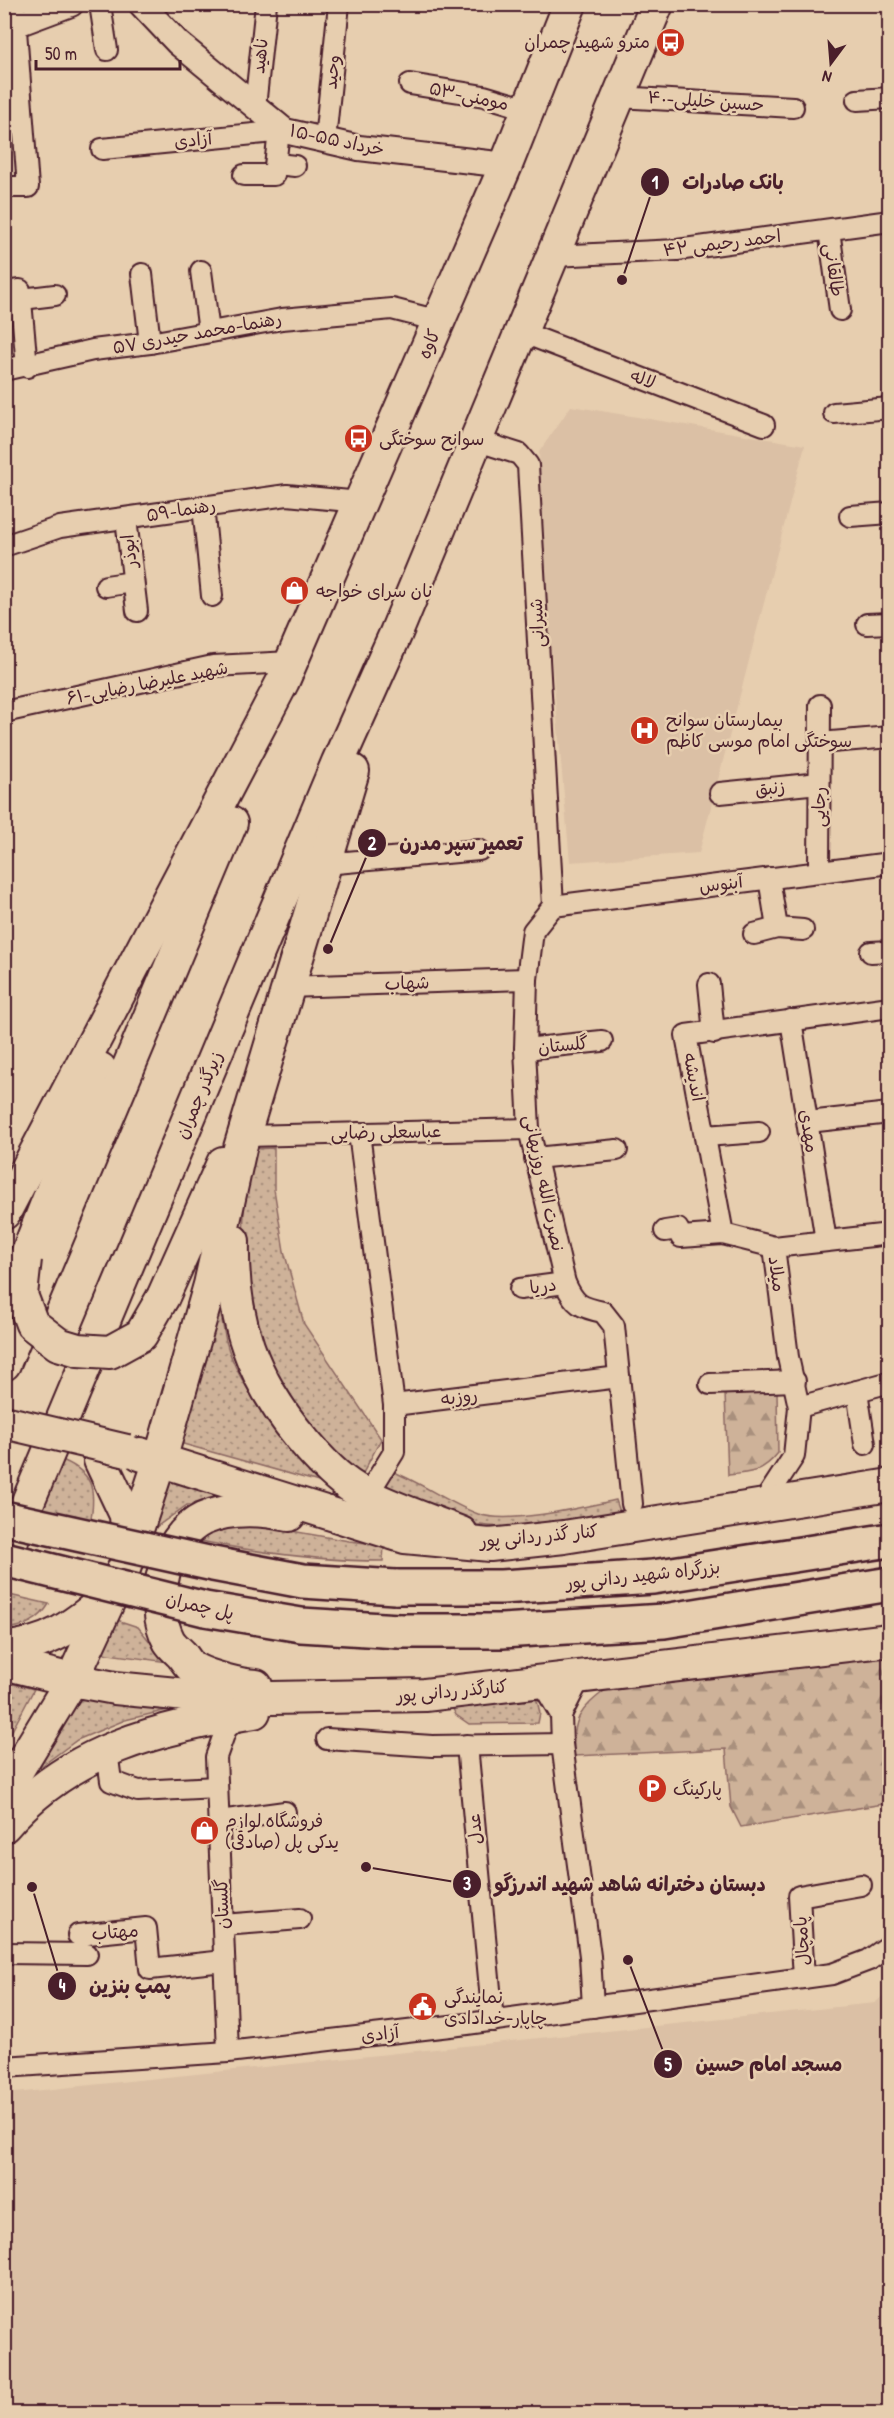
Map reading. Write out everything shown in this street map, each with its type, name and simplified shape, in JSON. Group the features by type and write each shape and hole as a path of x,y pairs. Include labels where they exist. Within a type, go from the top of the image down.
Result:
{"highway":[{"name":"بزرگراه شهید ردانی پور","path":"4,1518 292,1579 394,1587 501,1587 632,1579 890,1540"},
{"name":"پل چمران","path":"4,1559 205,1609 301,1625 399,1631 502,1631 664,1621 890,1584"}],"main road":[{"name":"کاوه","path":"287,672 506,165 570,4"},
{"path":"4,1792 72,1680 129,1554 160,1460 210,1285 242,1142 262,1073 396,633 657,4"},
{"name":"زیرگذر چمران","path":"4,1559 338,762 396,633"},
{"path":"4,1213 155,929 287,672"},
{"path":"4,1364 268,734 287,672"},
{"path":"155,929 25,1259 21,1295 32,1324 58,1344 78,1350 110,1352 141,1335 163,1297 262,1073"},
{"path":"242,1142 232,1281 243,1336 261,1381 288,1422 320,1460 355,1488 490,1545"},
{"name":"کنار گذر ردانی پور","path":"4,1422 52,1433 114,1455 160,1460 405,1537 490,1545 564,1537 890,1485"},
{"path":"114,1455 126,1515 129,1554"},
{"path":"405,1537 263,1510 230,1511 202,1520 184,1535 165,1563 159,1605 169,1641 194,1668 244,1685 425,1695"},
{"path":"11,1656 52,1639 73,1626 112,1595"},
{"name":"کنارگذر ردانی پور","path":"11,1656 72,1680 115,1688 227,1699 425,1695 542,1683 890,1640"},
{"path":"4,1826 61,1774 130,1739 242,1714 283,1708 376,1702 425,1695"}],"street":[{"path":"4,187 28,187 11,19 71,4"},
{"path":"100,4 107,50"},
{"name":"۱۵-۵۵ خرداد","path":"141,4 178,43 282,131 359,148 506,165"},
{"name":"ناهید","path":"255,107 266,4"},
{"name":"وحید","path":"325,140 339,4"},
{"name":"۵۳-مومنی","path":"410,84 484,96 528,109"},
{"name":"۴۰-حسین خلیلی","path":"618,97 793,107"},
{"path":"857,100 890,98"},
{"path":"244,175 274,175 286,165 282,131"},
{"name":"آزادی","path":"102,149 282,131"},
{"name":"۴۲ احمد رحیمی","path":"554,256 677,250 890,221"},
{"name":"طالقانی","path":"829,230 840,310"},
{"path":"201,271 209,332"},
{"path":"142,274 150,343"},
{"path":"27,367 15,294 55,295"},
{"name":"۵۷ رهنما-محمد حیدری","path":"4,370 27,367 93,350 150,343 282,319 392,309 439,321"},
{"name":"لاله","path":"521,332 764,425"},
{"path":"834,413 890,408"},
{"name":"شیرانی","path":"476,440 519,454 528,465 553,906"},
{"name":"۵۹-رهنما","path":"4,546 60,527 287,495 360,502"},
{"path":"203,506 212,596"},
{"path":"850,516 890,513"},
{"name":"ابوذر","path":"126,519 137,611"},
{"name":"ابوذر","path":"106,586 133,582"},
{"path":"867,624 890,623"},
{"name":"۶۱-شهید علیرضا رضایی","path":"4,712 213,666 287,672"},
{"name":"رجایی","path":"819,872 820,705"},
{"path":"820,743 890,737"},
{"name":"زنبق","path":"720,793 819,783"},
{"path":"325,864 479,850"},
{"name":"آبنوس","path":"553,906 890,863"},
{"path":"769,878 777,928"},
{"name":"نصرت الله روزبهانی","path":"553,906 533,931 527,978 525,1049 530,1129 565,1283 573,1301 588,1309 603,1312 614,1326 632,1504"},
{"path":"754,934 777,928 803,930"},
{"name":"شهاب","path":"287,987 527,978"},
{"path":"709,984 714,1033"},
{"name":"اندیشه","path":"723,1234 686,1035 714,1033 890,1007"},
{"name":"مهدی","path":"791,1020 826,1241"},
{"name":"گلستان","path":"525,1049 602,1041"},
{"path":"808,1122 890,1113"},
{"name":"عباسعلی رضایی","path":"242,1142 358,1133 530,1129"},
{"path":"705,1136 759,1132"},
{"path":"358,1133 394,1405 394,1452 368,1494"},
{"path":"535,1158 617,1150"},
{"path":"665,1231 678,1229 681,1237 723,1234 774,1247"},
{"name":"میلاد","path":"762,1505 794,1456 799,1407 788,1357 774,1247 890,1234"},
{"name":"دریا","path":"520,1289 565,1283"},
{"name":"روزبه","path":"394,1405 619,1377"},
{"path":"710,1384 795,1381"},
{"path":"799,1407 890,1382"},
{"path":"857,1392 865,1444"},
{"path":"561,1715 580,1678"},
{"path":"542,1683 561,1715 562,1744 590,1956 593,2007"},
{"path":"216,1756 226,1729 242,1714"},
{"path":"188,1725 204,1738 216,1756"},
{"path":"327,1739 432,1746 562,1744"},
{"name":"عدل","path":"467,1745 493,2021"},
{"path":"107,1751 111,1781 138,1791 217,1786"},
{"name":"گلستان","path":"216,1756 228,2052"},
{"path":"219,1821 285,1812"},
{"name":"پامچال","path":"804,1978 799,1896 861,1885"},
{"path":"223,1925 300,1920"},
{"name":"مهتاب","path":"78,1935 146,1928 150,1969 224,1961"},
{"name":"آزادی","path":"4,2067 228,2052 493,2021 832,1974 869,1960 890,1945"},
{"path":"4,1953 87,1954"}],"shaded area":[{"name":"بیمارستان سوانح سوختگی امام موسی کاظم","path":"571,406 805,445 699,853 570,862 547,606 539,452"},
{"path":"889,1990 889,2413 5,2413 5,2094 875,2003"}],"green space":[{"path":"274,1148 274,1189 284,1251 304,1324 381,1439 362,1475 324,1446 297,1412 276,1381 261,1349 251,1318 245,1286 243,1254 250,1149"},
{"path":"216,1286 226,1341 244,1383 270,1420 333,1486 176,1442"},
{"path":"777,1392 778,1453 762,1468 728,1475 725,1393"},
{"path":"57,1458 78,1469 90,1482 93,1500 90,1524 40,1512"},
{"path":"394,1472 467,1510 492,1517 546,1514 616,1500 620,1512 564,1523 525,1527 468,1523 438,1514 390,1494 386,1480"},
{"path":"163,1478 265,1503 187,1505 145,1535"},
{"path":"234,1521 384,1545 383,1561 286,1555 191,1539"},
{"path":"5,1594 49,1604 41,1615 30,1622 5,1629"},
{"path":"114,1619 138,1627 155,1648 175,1663 100,1653"},
{"path":"889,1647 889,1803 741,1827 731,1807 726,1749 574,1756 574,1733 579,1716 608,1688"},
{"path":"4,1682 34,1689 5,1744"},
{"path":"535,1692 540,1713 538,1723 469,1724 456,1715 450,1703"},
{"path":"75,1694 176,1708 125,1720 77,1740 24,1779"}],"place":[{"name":"مترو شهید چمران","path":"671,42"},
{"name":"بانک صادرات","path":"622,280"},
{"name":"سوانح سوختگی","path":"358,439"},
{"name":"نان سرای خواجه","path":"295,591"},
{"name":"بیمارستان سوانح سوختگی امام موسی کاظم","path":"645,730"},
{"name":"تعمیر سپر مدرن","path":"328,949"},
{"name":"پارکینگ","path":"652,1789"},
{"name":"فروشگاه لوازم یدکی پل (صادقی)","path":"204,1831"},
{"name":"دبستان دخترانه شاهد شهید اندرزگو","path":"366,1867"},
{"name":"پمپ بنزین","path":"32,1887"},
{"name":"مسجد امام حسین","path":"628,1960"},
{"name":"نمایندگی چاپار-خدادادی","path":"423,2007"}]}
